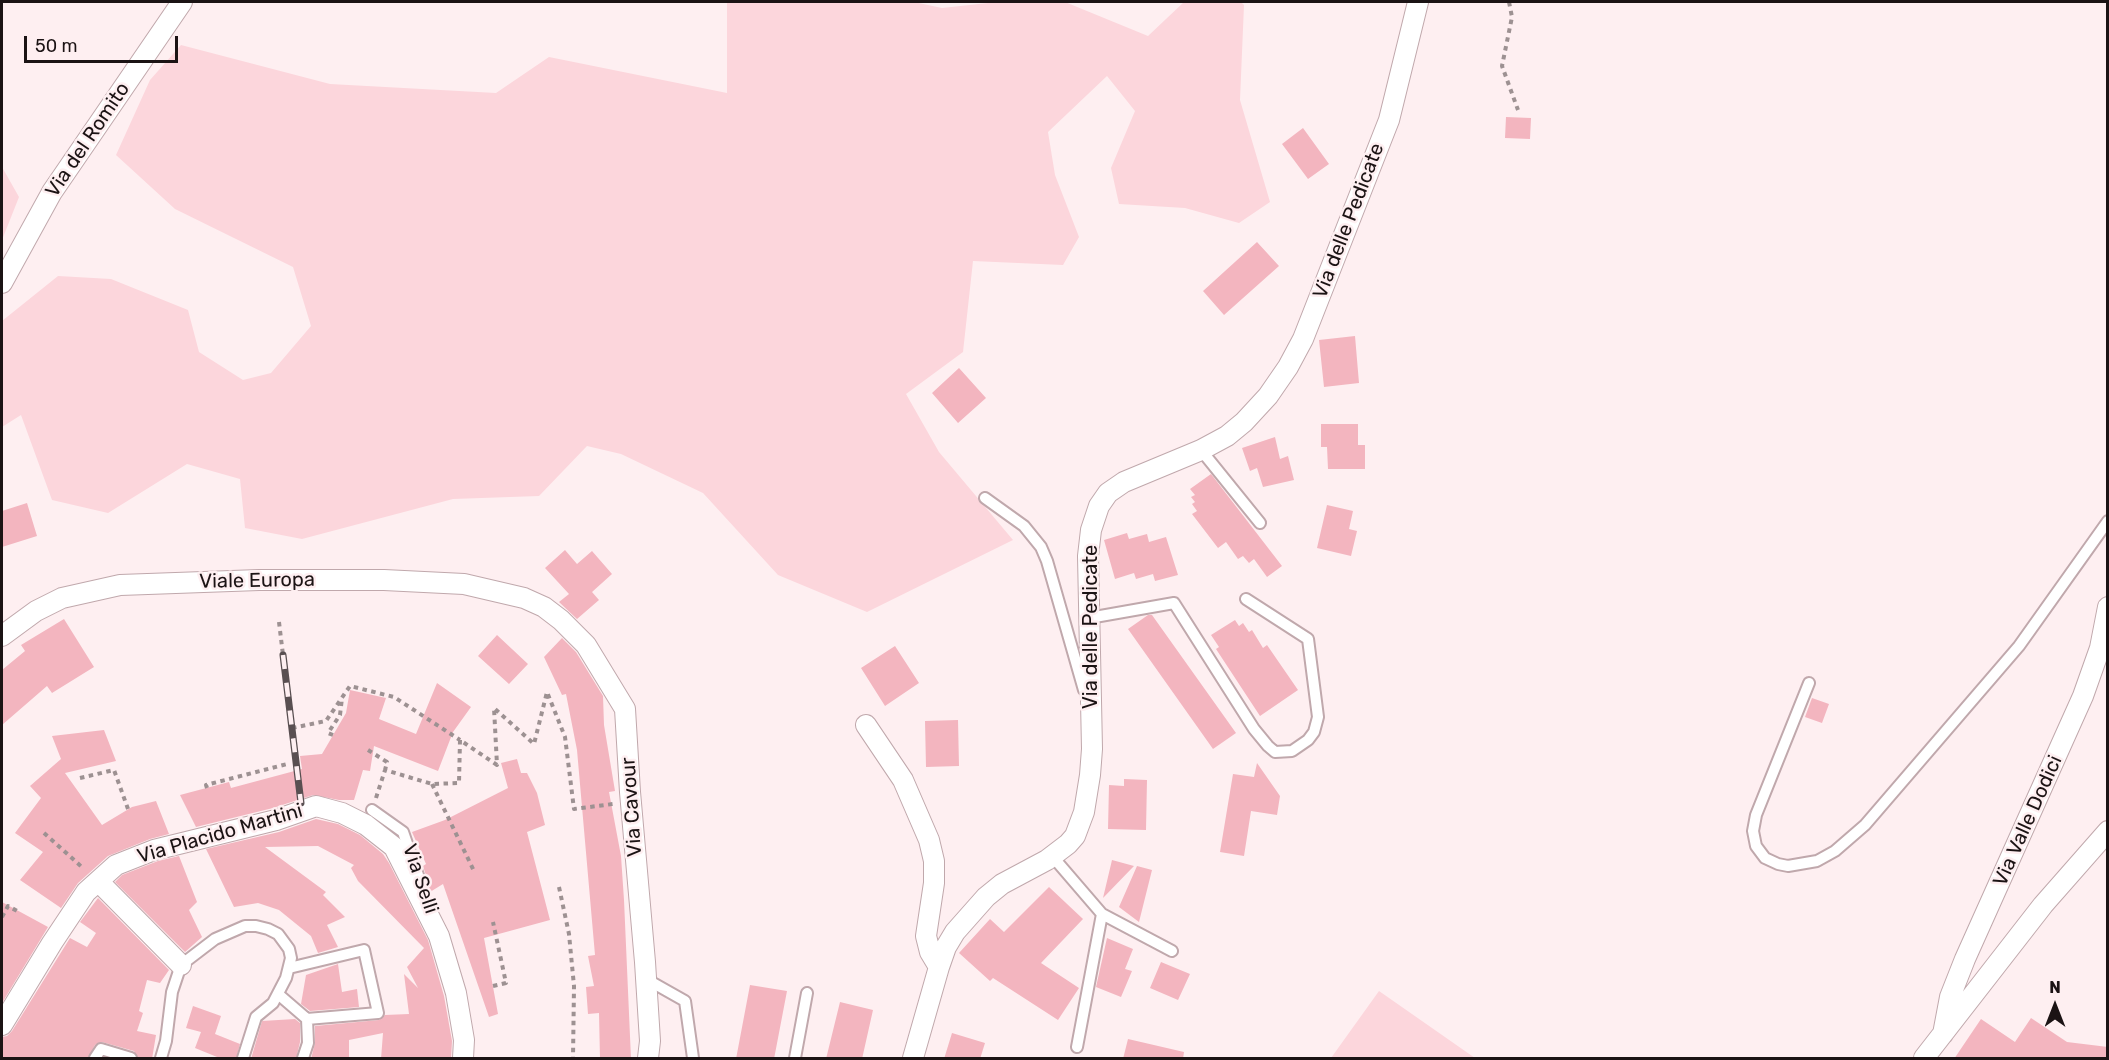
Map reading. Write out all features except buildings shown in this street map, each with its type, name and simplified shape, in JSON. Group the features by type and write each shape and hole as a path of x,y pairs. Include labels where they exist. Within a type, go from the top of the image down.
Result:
{"street":[{"name":"Via del Romito","path":"2,283 52,192 182,2"},
{"name":"Via delle Pedicate","path":"913,1059 939,967 946,947 955,932 986,897 1010,879 1053,857 1075,836 1084,812 1090,775 1092,716 1088,556 1090,538 1102,500 1124,482 1202,450 1227,436 1245,422 1282,377 1304,339 1389,120 1418,2"},
{"name":"Viale Europa","path":"2,636 36,611 62,598 120,585 259,580 384,580 464,584 524,598"},
{"name":"Via Cavour","path":"524,598 544,607 586,645 626,709 650,1041 648,1059"},
{"name":"Via Valle Dodici","path":"1943,1034 1950,997 1965,959 2083,696 2100,648 2108,607"},
{"path":"866,725 903,780 929,840 934,861 934,883 926,936 930,952 939,967"},
{"name":"Via Placido Martini","path":"2,1024 86,892 116,865 154,849 276,820 316,806 342,813 366,825 394,847 439,936 456,993 464,1040 463,1059"},
{"path":"1924,1059 2043,905 2108,831"},
{"path":"98,881 181,965"}],"lane":[{"path":"1202,450 1260,523"},
{"path":"985,498 1024,526 1041,547 1092,716"},
{"path":"1809,683 1756,815 1753,831 1756,846 1765,858 1788,866 1817,861 1835,851 1865,825 2019,646 2108,521"},
{"path":"1089,618 1174,603 1254,729 1275,752 1292,751 1308,740 1314,732 1318,717 1308,639 1246,599"},
{"name":"Via Selli","path":"372,810 403,832 439,936"},
{"path":"1053,857 1102,914 1172,951"},
{"path":"1077,1047 1102,914"},
{"path":"161,1059 166,1041 172,992 181,965 215,939 245,926 256,926 268,929 284,941 291,958 290,968 273,1003 256,1017 243,1059"},
{"path":"278,994 307,1019 378,1013 363,950 290,968"},
{"path":"646,979 686,1001 693,1059"},
{"path":"795,1059 807,993"},
{"path":"303,1059 308,1043 307,1019"},
{"path":"95,1059 100,1049 131,1059"}],"path":[{"path":"1509,2 1512,17 1502,66 1518,110"},
{"path":"279,622 283,655"},
{"path":"292,728 326,721 350,686 393,697 497,765 495,708 534,744 547,692 565,738 574,809 631,801"},
{"path":"333,735 328,733 340,715 342,697"},
{"path":"385,770 432,784 459,783 460,740"},
{"path":"368,750 387,762 372,810"},
{"path":"207,788 206,785 287,764"},
{"path":"80,778 114,770 128,809"},
{"path":"432,784 474,871"},
{"path":"44,833 98,881"},
{"path":"559,886 569,934 574,986 573,1059"},
{"path":"2,917 8,906 18,912"},
{"path":"493,986 506,983 494,922"}],"shaded area":[{"path":"727,2 914,2 942,8 997,2 1065,2 1148,36 1184,2 1241,2 1244,5 1240,100 1270,202 1239,223 1185,208 1119,204 1111,168 1135,111 1107,76 1048,132 1055,175 1079,237 1063,265 973,261 963,352 906,394 939,452 1013,540 867,612 778,575 703,493 621,454 587,446 539,496 453,499 302,539 245,528 240,479 187,464 108,513 52,500 21,415 2,427 2,321 58,276 111,279 188,310 199,352 243,380 271,373 311,326 293,267 175,209 116,155 150,80 181,45 330,84 496,93 549,57 727,93"},
{"path":"2,167 19,197 2,240"},
{"path":"1379,991 1475,1058 1331,1058"}],"railway":[{"path":"283,655 301,803"}]}
